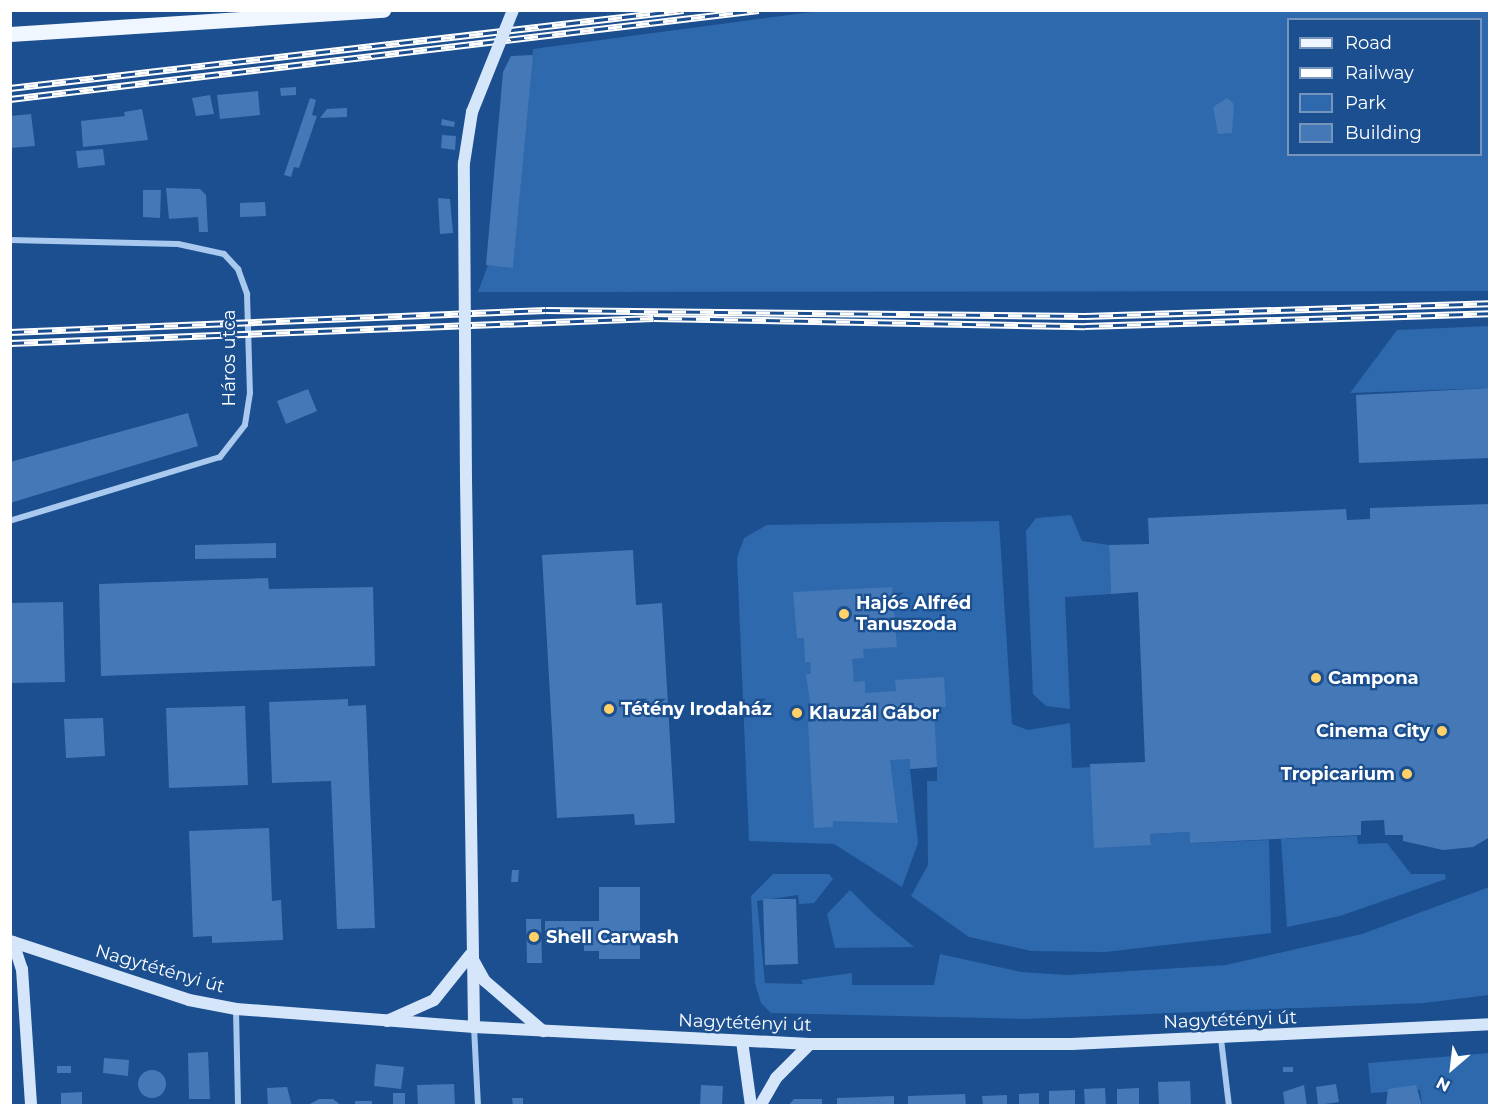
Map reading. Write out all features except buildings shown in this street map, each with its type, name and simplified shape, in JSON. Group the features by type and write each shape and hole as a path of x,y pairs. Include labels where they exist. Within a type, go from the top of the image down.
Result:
{"main road":[{"path":"10,34 283,21 384,10"},
{"path":"474,1028 470,955 464,163 472,112 513,10"},
{"path":"11,939 22,969 31,1106"},
{"name":"Nagytétényi út","path":"11,939 178,996 236,1009 474,1028 810,1044 1221,1039 1490,1024"},
{"path":"385,1022 434,1000 470,955"},
{"path":"470,955 490,988 543,1031"},
{"path":"742,1041 751,1106"},
{"path":"760,1106 776,1078 810,1044"}],"street":[{"name":"Háros utca","path":"10,240 178,244 224,254 238,269 247,294 250,393 245,425 220,457 10,521"},
{"path":"236,1009 238,1106"},
{"path":"474,1028 478,1106"},
{"path":"1221,1039 1229,1106"}],"green space":[{"path":"827,10 1489,11 1489,291 478,292 488,265 513,267 533,49"},
{"path":"1489,326 1489,388 1350,393 1397,330"},
{"path":"1071,515 1082,541 1109,545 1111,594 1065,597 1070,709 1046,706 1033,694 1026,531 1036,518"},
{"path":"999,521 1012,724 1028,730 1070,723 1072,768 1090,767 1151,845 1150,834 1190,832 1190,843 1269,840 1271,933 1105,952 1031,951 969,937 911,896 928,865 927,781 937,781 937,767 910,769 918,843 902,887 834,844 749,841 737,558 744,538 767,525"},
{"path":"1357,836 1358,844 1387,843 1411,874 1445,874 1446,879 1340,916 1287,927 1281,839"},
{"path":"773,874 829,874 833,879 814,903 799,904 798,895 757,901 765,983 803,984 801,980 852,973 852,985 934,985 940,954 1021,972 1067,975 1226,965 1362,934 1489,887 1489,995 1424,1003 1025,1019 771,1013 761,1003 755,983 751,896"},
{"path":"850,890 873,913 914,947 835,948 827,914"},
{"path":"1489,1053 1489,1105 1422,1105 1420,1090 1371,1093 1368,1063"}],"railway":[{"path":"10,88 684,10"},
{"path":"10,99 759,10"},
{"path":"10,332 546,310 1085,316 1490,303"},
{"path":"10,343 654,318 1085,326 1490,313"}],"place":[{"name":"Hajós Alfréd Tanuszoda","path":"844,614"},
{"name":"Campona","path":"1316,678"},
{"name":"Tétény Irodaház","path":"609,709"},
{"name":"Klauzál Gábor","path":"797,713"},
{"name":"Cinema City","path":"1442,731"},
{"name":"Tropicarium","path":"1407,774"},
{"name":"Shell Carwash","path":"534,937"}]}
